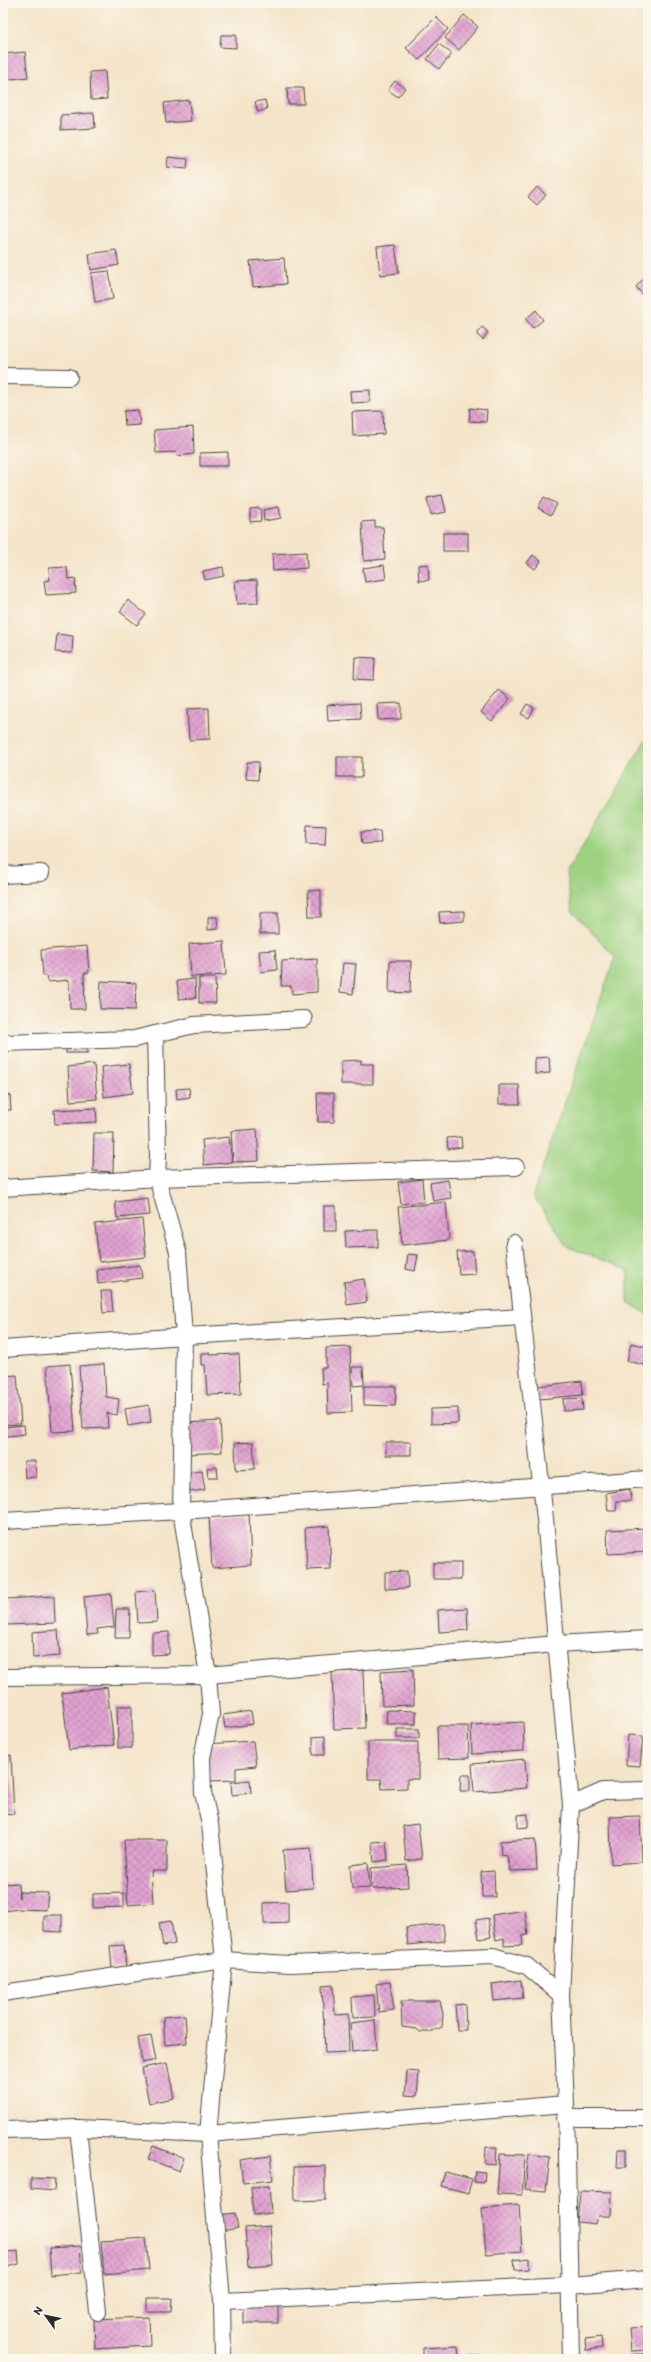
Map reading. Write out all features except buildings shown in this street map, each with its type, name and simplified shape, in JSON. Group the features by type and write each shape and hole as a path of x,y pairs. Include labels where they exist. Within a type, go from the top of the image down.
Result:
{"street":[{"path":"3,376 69,377"},
{"path":"3,875 41,873"},
{"path":"3,1043 134,1039 194,1025 304,1018"},
{"path":"155,1034 158,1156 157,1178 178,1252 184,1336 181,1511 208,1676 211,1714 202,1758 203,1793 210,1824 224,1960 208,2134 222,2301 223,2359"},
{"path":"3,1188 157,1178 516,1167"},
{"path":"514,1243 541,1485 571,1805 561,1995 571,2359"},
{"path":"3,1349 184,1336 522,1317"},
{"path":"3,1521 181,1511 541,1485 648,1479"},
{"path":"3,1677 208,1676 556,1644 648,1639"},
{"path":"571,1805 603,1791 648,1790"},
{"path":"3,1993 224,1960 290,1964 493,1956 527,1966 561,1995"},
{"path":"3,2130 78,2128 208,2134 565,2111 648,2118"},
{"path":"78,2128 98,2312"},
{"path":"222,2301 569,2285 648,2279"}],"green space":[{"path":"648,736 648,1315 628,1302 628,1270 568,1247 533,1195 615,957 572,911 566,874"}]}
